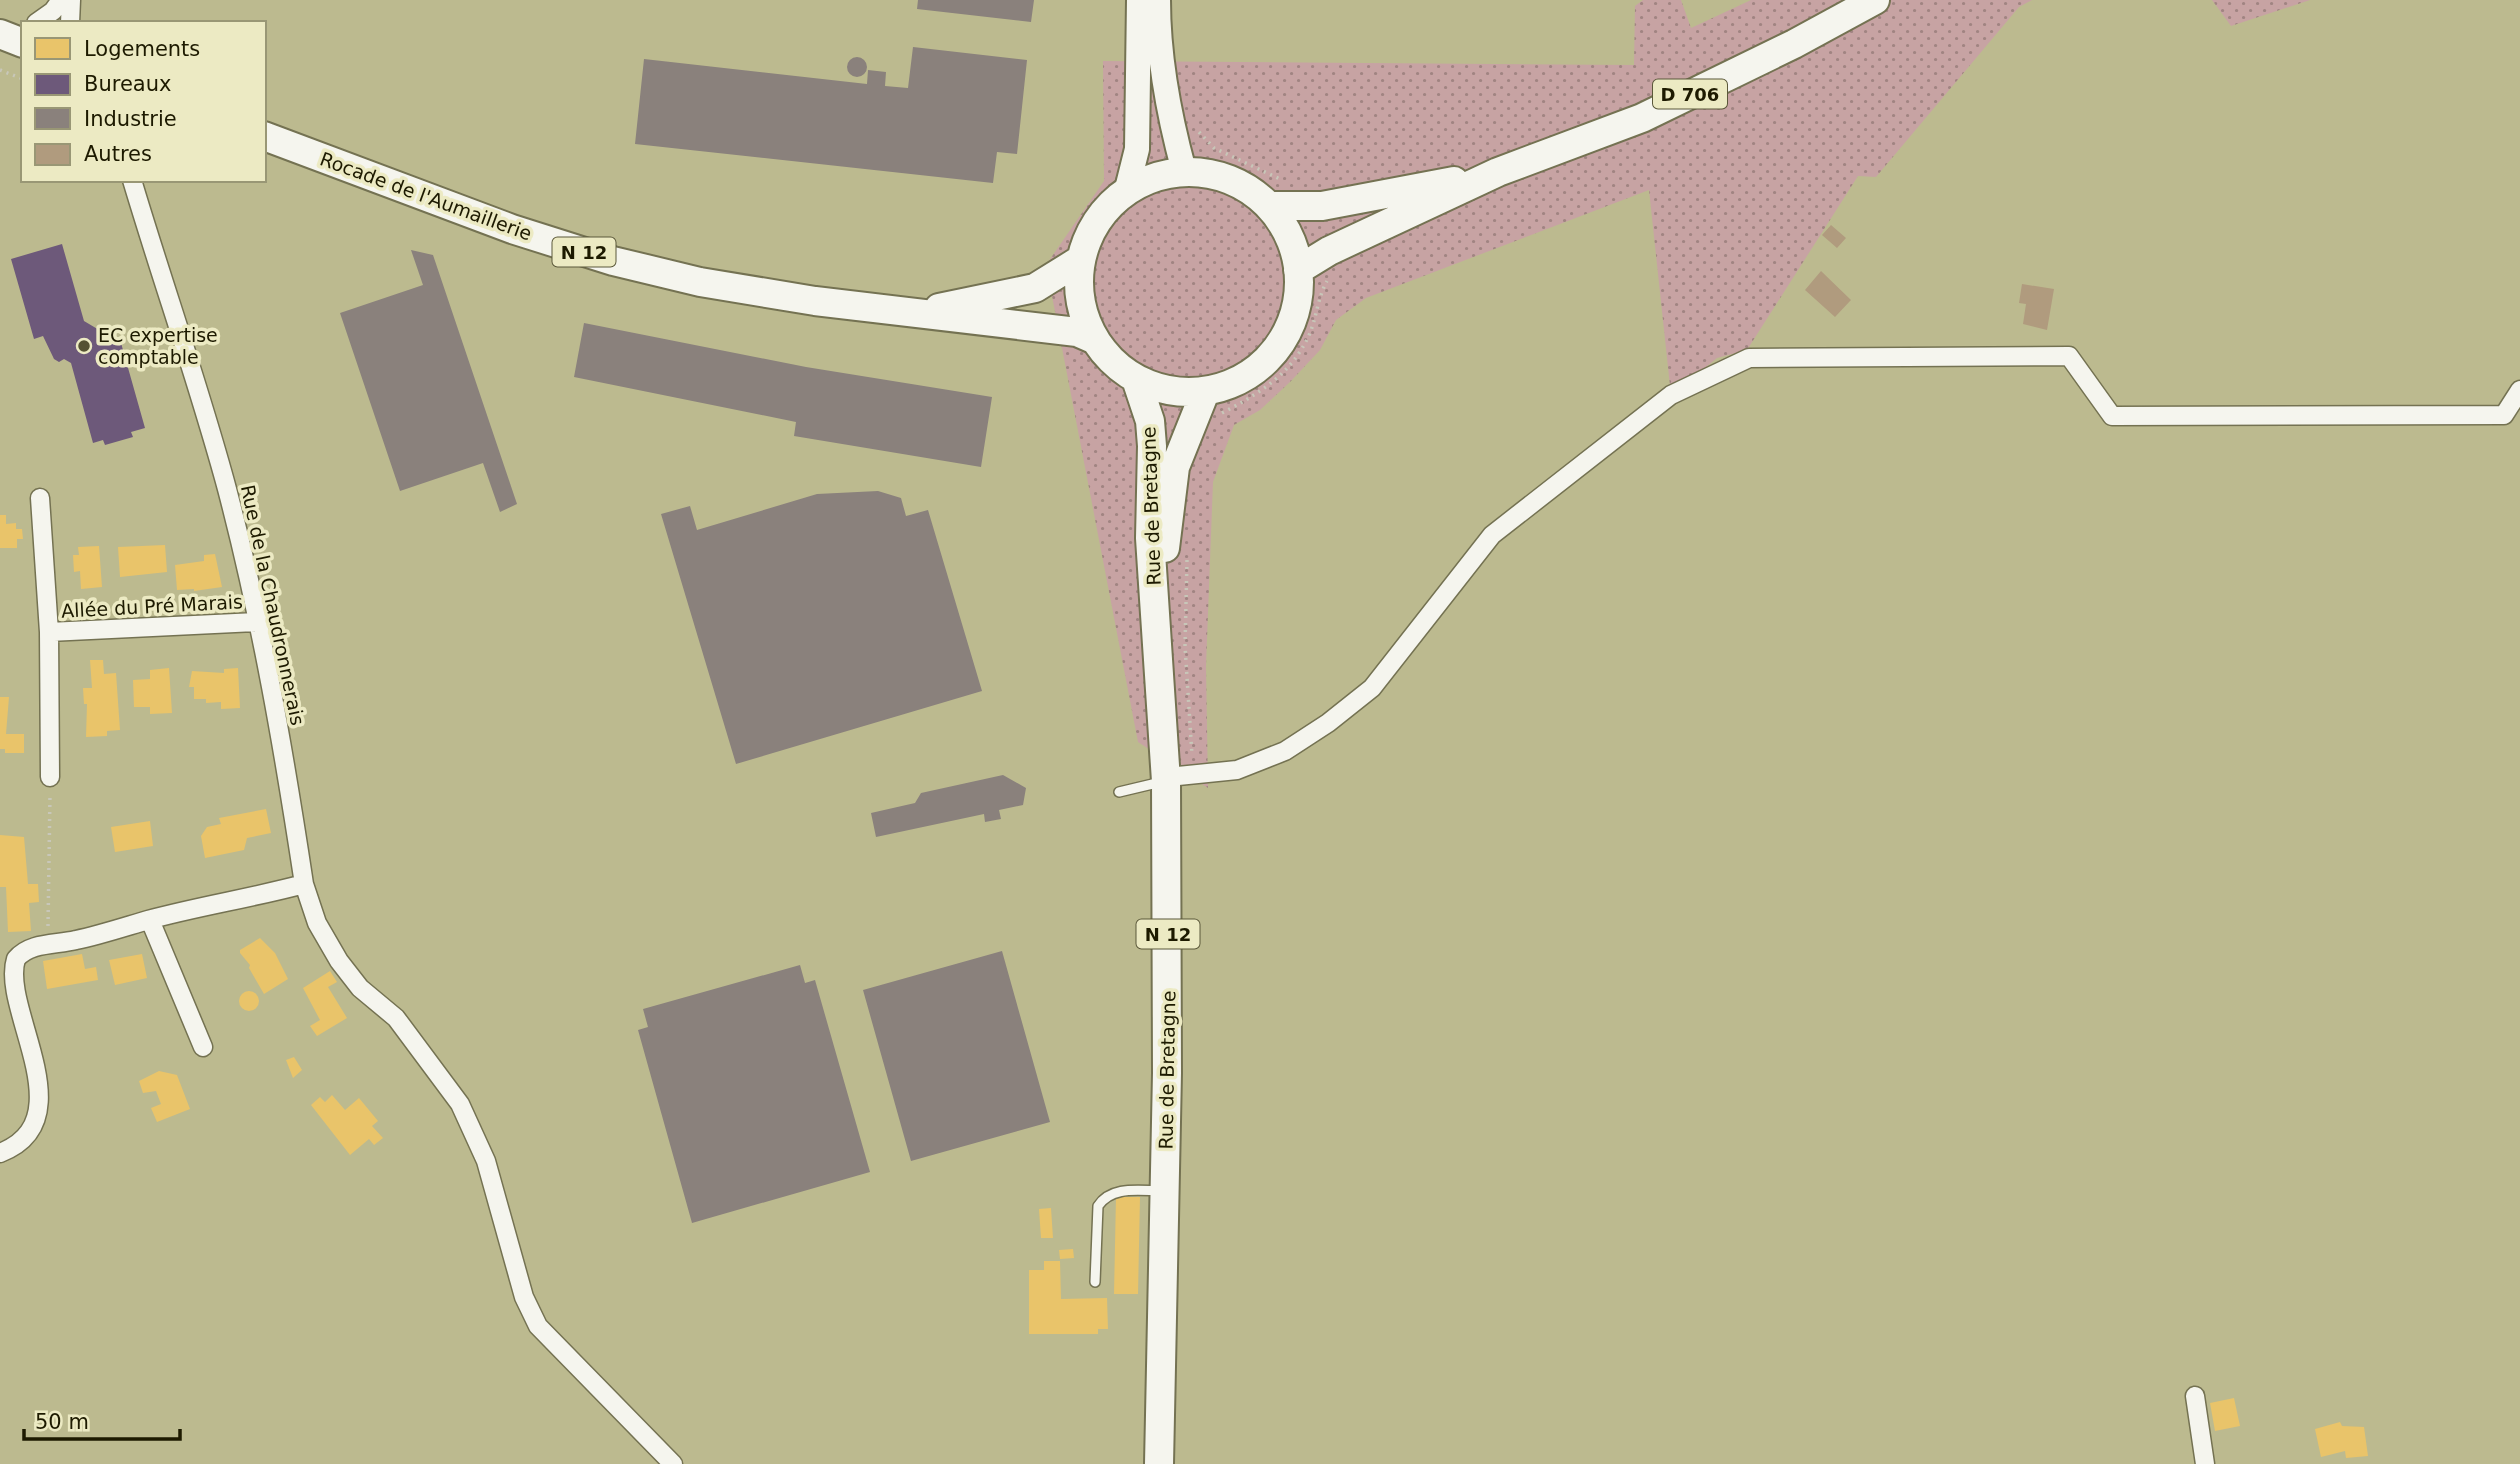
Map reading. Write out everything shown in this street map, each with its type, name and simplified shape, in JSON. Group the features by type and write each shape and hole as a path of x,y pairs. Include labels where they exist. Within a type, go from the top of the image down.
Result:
{"main road":[{"path":"1127,189 1136,149 1139,0"},
{"path":"1158,0 1158,36 1174,135 1184,171"},
{"name":"D 706","path":"1298,270 1329,251 1498,172 1642,118 1794,44 1875,0"},
{"name":"Rocade de l'Aumaillerie","path":"266,137 512,229 612,261 700,282 815,301 1077,332 1093,340"},
{"path":"1184,171 1216,174 1245,187 1270,206 1285,227 1295,251 1298,270 1296,309 1284,339 1254,371 1211,404 1136,379 1093,340 1082,314 1077,287 1080,260 1096,220 1127,189 1155,176 1184,171"},
{"name":"D 706","path":"1270,206 1322,206 1498,172"},
{"name":"Rocade de l'Aumaillerie","path":"919,312 1035,288 1080,260"},
{"name":"Rue de Bretagne","path":"1136,379 1150,421 1150,538 1160,677 1179,778 1168,954 1159,1464"},
{"name":"Rue de Bretagne","path":"1160,677 1162,575 1175,467 1211,404"}],"street":[{"path":"39,21 61,0"},
{"path":"70,21 71,0"},
{"name":"Rue de la Chaudronnerais","path":"133,182 225,481 257,622 304,884 317,923 339,961 360,988 396,1018 465,1116 486,1161 524,1297 538,1326 673,1464"},
{"path":"1179,778 1237,770 1285,751 1328,723 1372,688 1492,534 1671,395 1749,358 2069,356 2112,416 2504,415 2520,390"},
{"name":"Allée du Pré Marais","path":"40,498 49,632 50,777"},
{"name":"Allée du Pré Marais","path":"49,632 257,622"},
{"path":"0,1153 13,1148 25,1137 35,1101 9,1003 9,972 16,960 27,951 48,944 72,942 150,919 304,884"},
{"path":"150,919 202,1047"},
{"path":"2195,1396 2205,1464"}],"lane":[{"path":"1119,792 1179,778"},
{"path":"1095,1282 1098,1206 1105,1197 1119,1191 1164,1191"}],"path":[{"path":"0,70 21,78"},
{"path":"1197,124 1199,133 1214,148 1289,184"},
{"path":"1211,404 1269,385 1295,362 1311,331 1319,295 1333,271 1329,251"},
{"path":"1179,778 1187,551"},
{"path":"48,944 50,777"}],"shaded area":[{"path":"1643,0 1681,0 1691,28 1751,0 2032,0 2019,7 1876,177 1858,176 1747,350 1717,358 1671,395 1649,190 1366,298 1336,320 1320,350 1291,381 1260,410 1234,425 1213,482 1206,666 1208,788 1138,742 1046,265 1104,181 1103,61 1634,65 1635,6"},
{"path":"2212,0 2310,0 2231,26"}],"building: Logements":[{"path":"0,515 6,515 6,524 16,523 16,529 22,529 23,539 17,539 17,548 0,548"},
{"path":"165,545 167,572 120,577 118,547"},
{"path":"99,546 102,587 81,589 80,571 74,572 73,555 79,555 78,547"},
{"path":"215,554 222,587 194,591 177,590 175,565 204,561 204,555"},
{"path":"90,660 103,660 104,674 116,673 120,730 107,731 107,736 86,737 87,704 84,704 83,688 92,688"},
{"path":"169,668 172,713 150,714 150,707 134,707 133,680 150,679 150,670"},
{"path":"238,668 240,708 221,709 221,702 206,703 206,699 194,699 194,687 189,687 192,671 224,673 224,669"},
{"path":"0,697 9,697 6,734 24,734 24,753 5,753 5,749 0,749"},
{"path":"266,809 271,833 247,838 244,850 205,858 201,836 207,827 221,824 219,818"},
{"path":"150,821 153,846 115,852 111,827"},
{"path":"0,835 24,837 28,884 38,884 39,902 29,903 31,931 8,932 6,887 0,887"},
{"path":"260,938 275,953 288,979 264,994 249,968 250,965 240,953 240,950"},
{"path":"82,954 85,969 96,967 98,980 47,989 43,961"},
{"path":"142,954 147,978 115,985 109,960"},
{"path":"330,971 337,982 328,987 347,1018 317,1036 310,1026 320,1020 303,988"},
{"path":"249,991 256,994 259,1001 256,1008 249,1011 242,1008 239,1001 242,994"},
{"path":"294,1057 302,1070 293,1078 286,1060"},
{"path":"159,1071 177,1075 190,1109 157,1122 151,1108 161,1104 156,1091 143,1093 139,1081"},
{"path":"332,1095 345,1110 359,1098 378,1121 372,1126 383,1138 374,1145 369,1139 350,1155 311,1105 320,1097 325,1102"},
{"path":"1116,1197 1140,1197 1138,1294 1114,1294"},
{"path":"1051,1208 1053,1238 1041,1238 1039,1209"},
{"path":"1073,1249 1074,1258 1060,1259 1059,1250"},
{"path":"1044,1261 1060,1261 1061,1299 1107,1298 1108,1329 1098,1329 1098,1334 1029,1334 1029,1270 1044,1270"},
{"path":"2234,1398 2240,1426 2215,1431 2210,1403"},
{"path":"2340,1422 2342,1426 2364,1427 2368,1456 2346,1458 2345,1451 2321,1457 2315,1429"}],"building: Bureaux":[{"name":"EC expertise comptable","path":"62,244 84,321 121,343 145,428 131,432 133,437 105,445 103,440 93,443 71,363 64,359 59,362 54,359 43,336 34,339 11,259"}],"building: Industrie":[{"path":"918,0 1034,0 1031,22 917,9"},
{"path":"913,47 1027,60 1017,154 997,152 993,183 635,144 644,59 867,84 868,70 886,72 885,86 908,88"},
{"path":"857,57 864,60 867,67 864,74 857,77 850,74 847,67 850,60"},
{"path":"411,250 433,255 517,504 500,512 483,463 400,491 340,313 423,285"},
{"path":"584,323 806,367 992,397 981,467 794,436 796,422 574,377"},
{"path":"878,491 901,498 906,516 928,510 982,691 736,764 661,514 690,506 697,530 817,494"},
{"path":"1003,775 1026,788 1023,805 999,810 1001,819 985,822 984,814 876,837 871,813 915,803 921,793"},
{"path":"1002,951 1050,1122 911,1161 863,990"},
{"path":"800,965 805,983 815,980 870,1172 692,1223 638,1030 648,1027 643,1009"}],"building: Autres":[{"path":"1831,225 1846,238 1837,248 1822,235"},
{"path":"1821,271 1851,300 1835,317 1805,290"},
{"path":"2022,284 2054,289 2047,330 2023,324 2026,304 2019,303"}],"place":[{"name":"EC expertise comptable","path":"84,346"}]}
